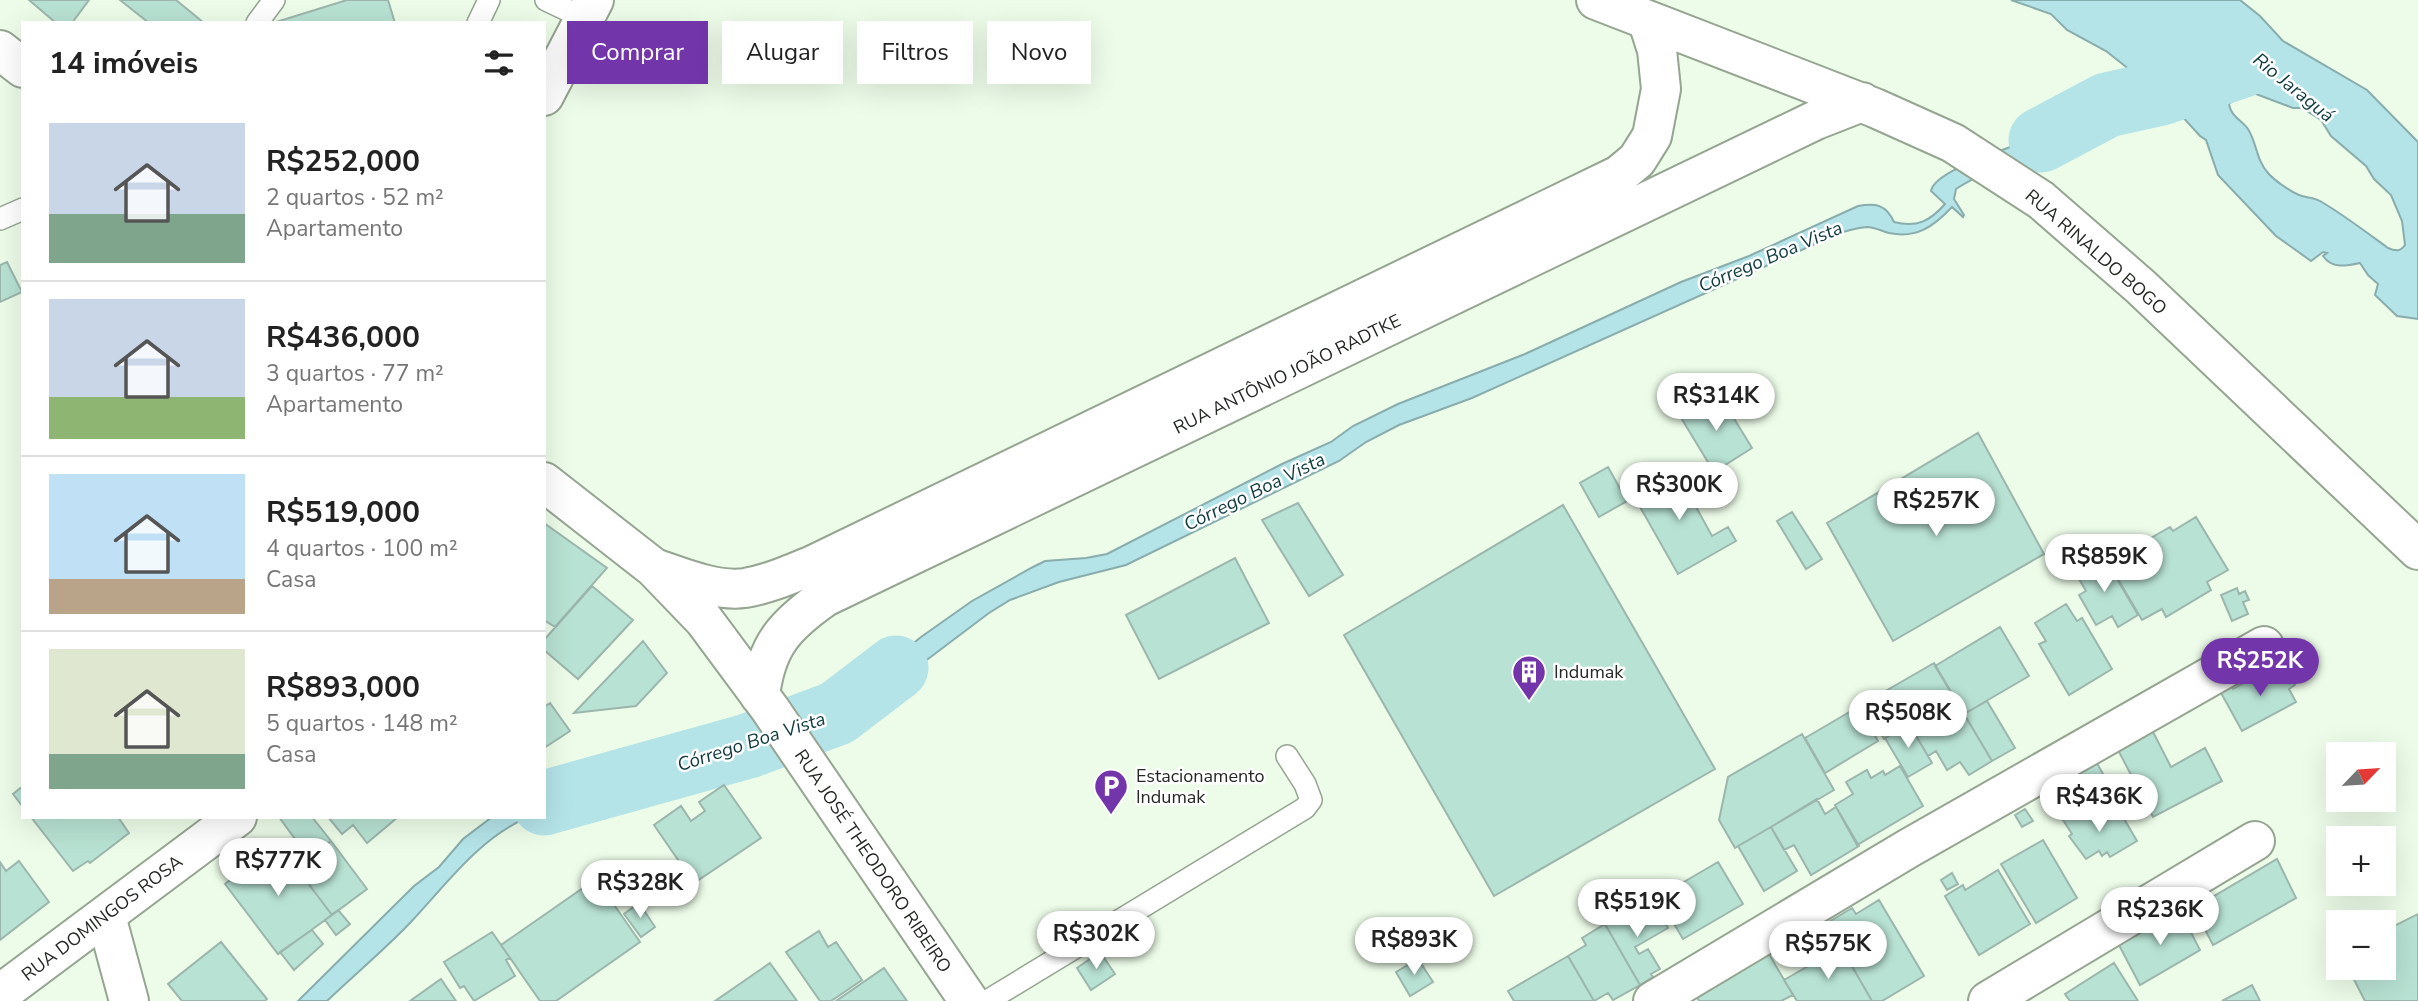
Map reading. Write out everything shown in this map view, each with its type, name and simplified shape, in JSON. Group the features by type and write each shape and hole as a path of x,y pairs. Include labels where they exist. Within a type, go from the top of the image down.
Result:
{"street":[{"name":"RUA RINALDO BOGO","path":"1596,0 1862,102 1953,143 2041,200 2141,287 2418,550"},
{"path":"546,92 589,9"},
{"name":"RUA ANTÔNIO JOÃO RADTKE","path":"654,568 706,584 742,589 768,583 1619,175 1637,160 1652,136 1661,89 1657,50 1648,22"},
{"path":"0,50 21,66"},
{"name":"RUA ANTÔNIO JOÃO RADTKE","path":"765,702 766,662 785,629 825,597 1792,131 1862,102"},
{"path":"546,469 579,508"},
{"name":"RUA JOSÉ THEODORO RIBEIRO","path":"546,483 654,568 704,620 765,702 969,1001"},
{"path":"1653,1001 1909,848 2264,646"},
{"name":"RUA DOMINGOS ROSA","path":"0,994 234,819"},
{"path":"1988,1001 2255,841"},
{"path":"106,916 129,1001"}],"lane":[{"path":"258,21 274,0"},
{"path":"479,21 489,0"},
{"path":"547,0 589,9"},
{"path":"0,219 21,210"},
{"path":"986,1001 1305,808 1311,800 1305,784 1287,756"}],"water":[{"name":"Rio Jaraguá","path":"2011,0 2240,0 2260,16 2283,41 2367,90 2418,142 2418,319 2397,316 2375,295 2378,284 2360,263 2335,265 2323,256 2327,253 2323,252 2311,261 2276,236 2218,175 2206,140 2161,93 2138,79 2106,51 2067,30 2051,14","holes":["2256,94 2293,108 2302,108 2321,120 2331,136 2366,166 2374,179 2391,195 2402,221 2405,245 2401,249 2388,248 2329,206 2295,193 2268,173 2261,163 2248,129 2234,115 2229,104 2240,95"]},
{"path":"2037,137 2050,147 1956,189 1954,199 1963,217 1952,207 1932,225 1908,234 1889,233 1867,227 1835,235 1472,398 1399,425 1366,442 1339,461 1126,565 1059,582 1010,600 867,705 828,727 817,709 858,688 921,637 972,601 1045,561 1107,554 1282,464 1331,442 1353,426 1398,404 1525,354 1681,282 1749,256 1858,206 1884,208 1894,222 1902,224 1922,222 1945,204 1931,191 1946,175"},
{"path":"741,735 755,756 626,795 546,812 546,790 573,779 619,775"},
{"path":"489,819 524,819 478,850 399,934 327,1001 298,1001 414,886 439,867 463,839"}],"building":[{"path":"29,0 89,0 73,21 54,21"},
{"path":"120,0 176,0 202,21 146,21"},
{"path":"347,0 388,0 394,21 279,21"},
{"path":"7,262 21,292 0,302 0,265"},
{"path":"1719,394 1752,448 1714,472 1680,416"},
{"path":"1978,433 2044,554 1893,641 1827,523"},
{"path":"1608,467 1627,501 1599,517 1580,483"},
{"path":"1674,467 1712,536 1728,527 1736,541 1678,574 1631,491"},
{"path":"1298,503 1343,575 1309,596 1262,520"},
{"name":"Indumak","path":"1563,505 1715,769 1494,896 1344,635"},
{"path":"1792,512 1822,559 1806,569 1777,521"},
{"path":"2196,517 2228,570 2207,582 2211,590 2166,617 2162,609 2142,620 2111,567 2133,554 2130,550 2170,527 2173,531"},
{"path":"546,524 607,568 555,627 546,621"},
{"path":"2103,555 2138,615 2118,627 2112,616 2096,625 2079,595 2086,591 2075,572"},
{"path":"1235,558 1269,623 1159,679 1126,615"},
{"path":"592,586 633,620 578,679 546,652 546,638"},
{"path":"2237,588 2239,594 2245,591 2249,600 2243,602 2248,614 2232,621 2221,595"},
{"path":"2066,604 2077,621 2082,618 2112,669 2069,695 2039,644 2046,641 2035,623"},
{"path":"2000,627 2029,676 1964,714 1935,666"},
{"path":"643,641 667,673 636,706 574,713"},
{"path":"1934,663 1957,702 1912,729 1909,724 1884,739 1863,704"},
{"path":"2270,669 2274,675 2287,669 2295,685 2289,689 2296,702 2242,731 2220,691 2230,685 2233,689"},
{"path":"1987,701 2015,748 1992,761 1964,714"},
{"path":"1957,702 1992,761 1969,775 1960,762 1947,770 1936,751 1928,756 1915,734 1923,730 1920,725"},
{"path":"550,703 570,731 546,747 546,706"},
{"path":"1858,707 1878,741 1825,773 1805,738"},
{"path":"1909,724 1932,763 1908,777 1885,738"},
{"path":"2152,730 2171,767 2205,748 2222,781 2153,817 2117,748"},
{"path":"1802,734 1834,790 1735,848 1719,820 1728,777"},
{"path":"2095,760 2114,793 2097,802 2078,770"},
{"path":"1900,766 1923,806 1857,845 1835,805 1853,794 1846,782 1867,770 1871,778 1883,771 1885,775"},
{"path":"724,785 761,838 694,883 654,825 681,806 691,821 705,811 699,802"},
{"path":"21,788 21,804 13,794"},
{"path":"1817,799 1825,814 1836,807 1859,846 1811,875 1794,845 1784,850 1771,827"},
{"path":"2084,807 2087,814 2093,811 2101,824 2120,812 2137,841 2110,857 2107,852 2102,856 2099,851 2086,859 2069,836 2072,834 2063,820"},
{"path":"2025,809 2033,821 2022,827 2015,815"},
{"path":"33,819 119,819 129,833 90,863 88,861 73,871"},
{"path":"280,819 314,819 331,841 309,858"},
{"path":"330,819 396,819 367,843 353,825 342,834"},
{"path":"1771,827 1797,871 1764,891 1738,846"},
{"path":"2043,840 2077,898 2036,923 2001,864"},
{"path":"276,841 332,915 278,954 225,884 240,872 238,870"},
{"path":"331,841 367,889 332,915 296,867"},
{"path":"2277,859 2296,898 2213,945 2194,908"},
{"path":"19,861 49,902 0,940 0,862 6,871"},
{"path":"1718,862 1743,904 1683,939 1658,897"},
{"path":"1998,870 2030,924 1979,955 1945,896 1963,885 1965,890"},
{"path":"1952,873 1958,884 1947,890 1941,880"},
{"path":"596,879 640,942 556,1001 540,1001 501,945"},
{"path":"1879,900 1924,976 1882,1001 1872,1001 1827,923 1852,908 1856,914"},
{"path":"639,903 655,927 641,937 624,914"},
{"path":"1637,905 1642,913 1654,905 1668,928 1635,947 1639,954 1648,949 1660,969 1640,985 1605,924"},
{"path":"2179,909 2200,950 2140,985 2119,945"},
{"path":"338,910 350,924 336,935 325,920"},
{"path":"2418,914 2418,1001 2365,1001 2354,980 2396,980 2396,925"},
{"path":"1605,924 1640,985 1613,1000 1608,993 1594,1001 1568,956 1586,945 1582,938"},
{"path":"312,930 323,944 294,970 280,952"},
{"path":"819,931 828,947 836,942 862,980 831,1001 820,1001 786,952"},
{"path":"492,932 510,958 506,960 515,976 474,1001 464,986 460,988 444,962"},
{"path":"221,942 267,999 265,1001 182,1001 168,984"},
{"path":"1841,947 1872,1001 1797,1001 1784,980"},
{"path":"1766,949 1793,995 1781,1001 1699,1001 1695,993"},
{"path":"1100,952 1115,974 1091,990 1077,968"},
{"path":"1568,956 1594,1001 1514,1001 1508,991"},
{"path":"1418,959 1433,982 1410,996 1396,972"},
{"path":"770,963 797,1001 715,1001"},
{"path":"2114,963 2138,1001 2070,1001 2065,994"},
{"path":"884,968 907,1001 836,1001"},
{"path":"441,979 456,1001 410,1001"},
{"path":"2252,985 2260,1001 2222,1001"}],"waterway":[{"name":"Córrego Boa Vista","path":"2041,140 2107,105 2161,93 2243,65"},
{"name":"Córrego Boa Vista","path":"546,802 748,746 837,713 896,668"}],"place":[{"name":"Indumak","path":"1529,702"},
{"name":"Estacionamento Indumak","path":"1111,816"}]}
